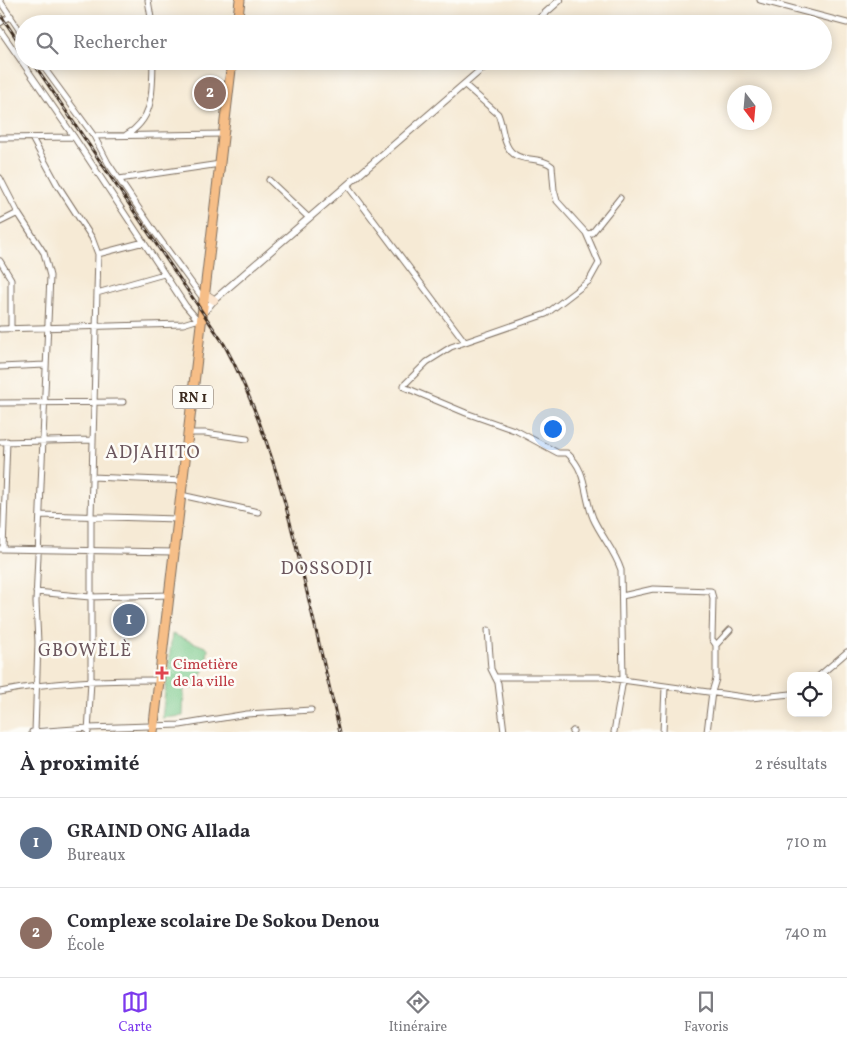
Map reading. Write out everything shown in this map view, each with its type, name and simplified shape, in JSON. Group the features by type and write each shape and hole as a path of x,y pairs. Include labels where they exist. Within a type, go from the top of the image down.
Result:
{"main road":[{"path":"238,15 240,0"},
{"name":"RN 1","path":"153,729 175,552 199,322 204,312 231,70"},
{"path":"205,297 214,300"}],"street":[{"path":"148,0 150,15"},
{"path":"543,15 560,0"},
{"path":"760,0 817,15"},
{"path":"0,1 15,22"},
{"path":"0,23 11,16"},
{"path":"832,19 847,23"},
{"path":"0,30 15,50"},
{"path":"0,329 199,322 164,274 29,70"},
{"path":"46,70 94,136 108,163 156,234 205,297"},
{"path":"125,136 136,129 151,104 153,70"},
{"path":"204,312 214,300 481,70"},
{"path":"465,85 498,114 505,142 510,151 521,158 544,162 552,166 554,190 557,200 586,233 599,263 590,281 546,314 451,347 427,362 404,387 472,416 516,431 558,453 567,453 579,467 593,517 618,560 621,570 623,680 614,732"},
{"path":"94,136 224,134"},
{"path":"0,138 74,137"},
{"path":"32,138 57,184 92,238 98,254 92,440 91,680 88,730"},
{"path":"119,179 220,164"},
{"path":"0,178 18,213 47,259 50,276 36,592 38,642 34,732 153,729 247,714 311,710"},
{"path":"269,180 309,218"},
{"path":"347,185 465,342"},
{"path":"586,233 592,232 620,198"},
{"path":"0,222 18,213"},
{"path":"98,254 144,242"},
{"path":"0,261 11,279 11,329"},
{"path":"97,293 164,274"},
{"path":"0,367 45,365"},
{"path":"0,404 123,402"},
{"path":"188,433 205,433 247,439"},
{"path":"0,442 92,440"},
{"path":"7,441 1,549 175,552"},
{"path":"92,477 182,481"},
{"path":"181,495 258,512"},
{"path":"40,515 178,519"},
{"path":"622,596 653,589 711,591 714,598 712,639 716,645 716,678 712,692 708,732"},
{"path":"36,592 90,597 170,595"},
{"path":"488,630 491,669 498,683 504,732"},
{"path":"716,645 730,630"},
{"path":"824,672 847,652"},
{"path":"495,677 601,677 751,698 787,694"},
{"path":"0,692 36,685 91,680 158,680"},
{"path":"663,732 665,687"}],"green space":[{"path":"172,634 208,648 207,660 196,688 184,688 183,716 162,718"}],"railway":[{"path":"0,14 15,36"},
{"path":"38,70 224,344 238,373 263,431 282,492 340,732"}],"place":[{"name":"Complexe scolaire De Sokou Denou","path":"210,93"},
{"name":"GRAIND ONG Allada","path":"129,620"},
{"name":"Cimetière de la ville","path":"162,673"}],"district":[{"name":"ADJAHITO","path":"153,452"},
{"name":"DOSSODJI","path":"327,568"},
{"name":"GBOWÈLÈ","path":"85,650"}]}
